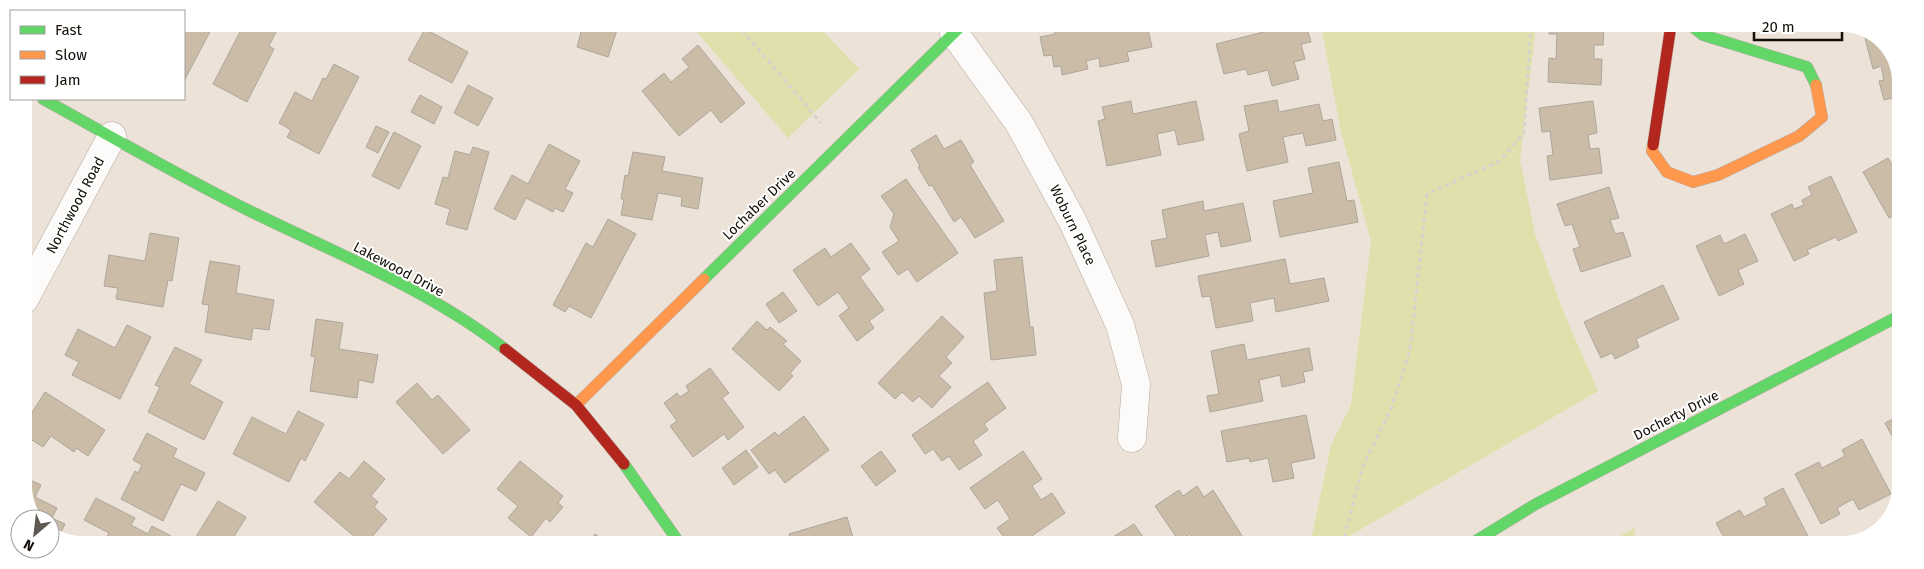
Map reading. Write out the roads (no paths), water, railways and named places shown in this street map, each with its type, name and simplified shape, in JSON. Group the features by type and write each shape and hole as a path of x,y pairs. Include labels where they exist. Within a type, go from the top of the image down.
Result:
{"street":[{"name":"Lochaber Drive","path":"576,405 955,32"},
{"name":"Woburn Place","path":"960,32 1020,123 1074,222 1120,325 1136,384 1132,438"},
{"path":"1670,32 1652,151 1667,172 1693,182 1718,175 1800,136 1822,117 1819,90 1808,67 1703,35 1699,32"},
{"name":"Lakewood Drive","path":"45,100 221,197 411,290 483,332 576,405 628,469 674,536"},
{"name":"Northwood Road","path":"32,284 112,136"},
{"name":"Docherty Drive","path":"1484,536 1536,504 1892,320"}]}
